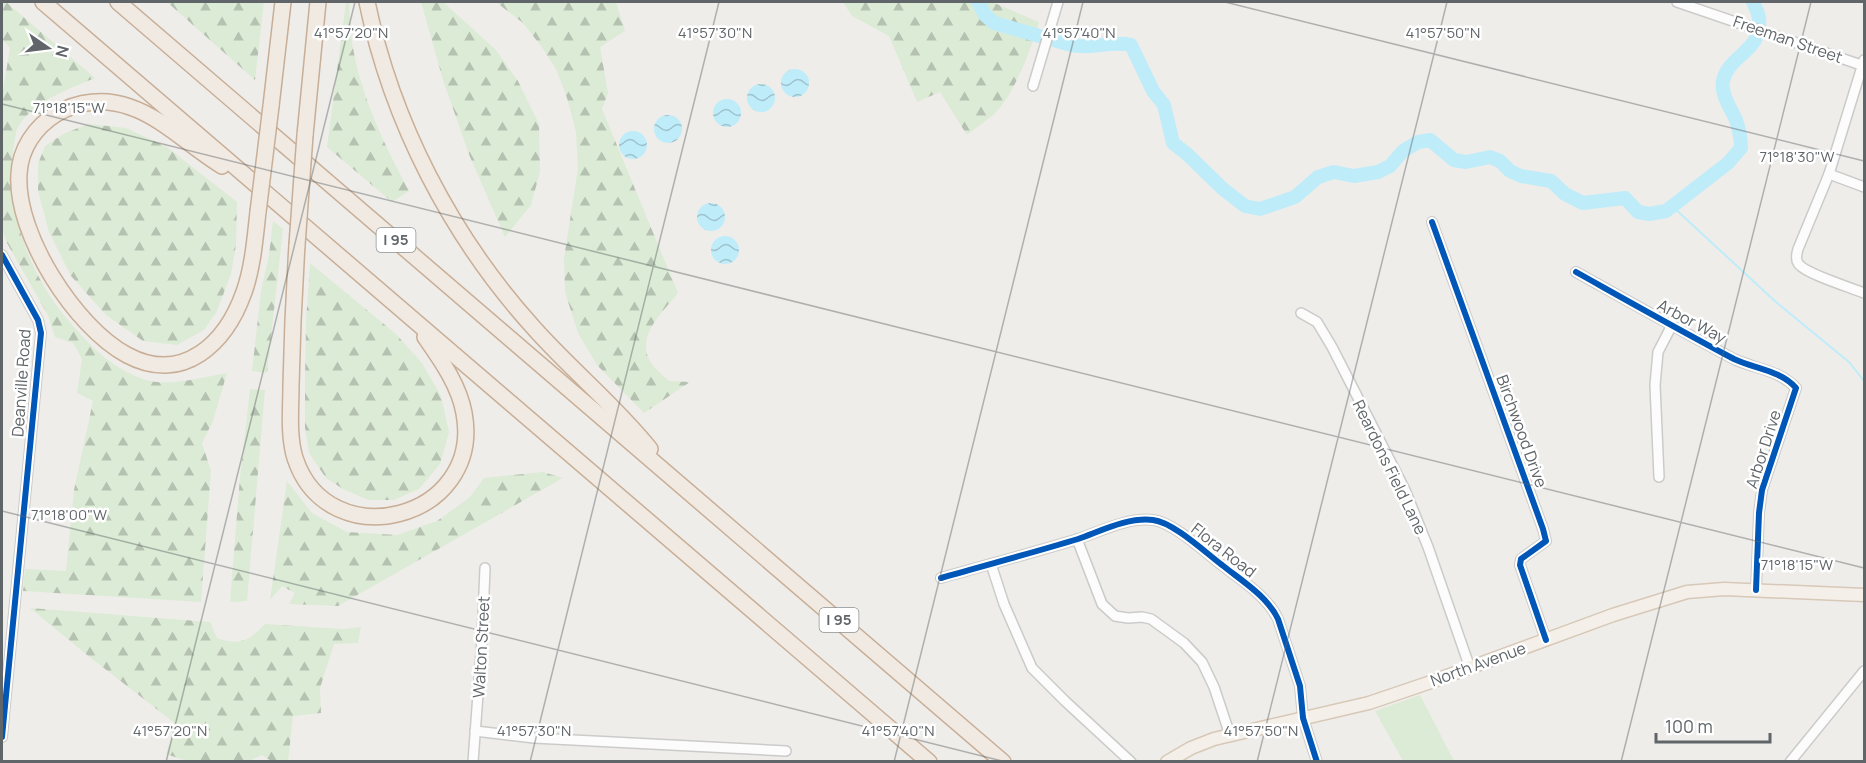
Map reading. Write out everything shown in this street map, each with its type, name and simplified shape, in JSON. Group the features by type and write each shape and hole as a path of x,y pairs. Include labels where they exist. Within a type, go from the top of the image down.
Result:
{"highway":[{"path":"43,2 928,762"},
{"name":"I 95","path":"117,2 1004,762"},
{"path":"258,186 219,164 142,112 128,106 105,102 72,107 43,124 26,146 19,173 22,202 40,255 61,290 83,318 108,342 127,355 151,363 172,363 192,358 209,348 223,334 234,316 247,284 283,2"},
{"path":"318,2 297,245 291,378 292,447 302,474 315,491 331,504 359,515 390,516 420,507 445,487 456,470 463,452 465,423 458,394 442,362 411,318"},
{"path":"367,2 384,65 402,118 429,177 467,241 499,287 526,320 638,434 675,479"}],"main road":[{"name":"North Avenue","path":"1167,762 1214,739 1369,702 1470,668 1622,612 1688,592 1707,589 1864,595"}],"street":[{"path":"1033,86 1058,2"},
{"name":"Freeman Street","path":"1677,2 1864,64"},
{"path":"1864,64 1829,174 1798,249 1798,263 1806,271 1864,293"},
{"path":"1829,174 1864,187"},
{"name":"Birchwood Drive","path":"1432,222 1543,529 1546,541 1521,559 1520,565 1546,639"},
{"name":"Deanville Road","path":"2,255 38,320 41,333 2,737"},
{"name":"Arbor Way","path":"1576,272 1737,360 1776,374 1791,382 1796,388"},
{"name":"Reardons Field Lane","path":"1301,313 1317,322 1332,347 1405,490 1428,547 1470,668"},
{"path":"1659,477 1655,385 1659,352 1672,325"},
{"name":"Arbor Drive","path":"1756,590 1762,490 1796,388"},
{"name":"Flora Road","path":"941,579 1127,522 1154,520 1168,525 1249,586 1273,608 1300,686 1303,718 1317,762"},
{"path":"1077,539 1102,604 1115,616 1142,617 1151,620 1184,643 1202,662 1214,687 1230,735"},
{"path":"991,564 1004,604 1032,668 1131,762"},
{"name":"Walton Street","path":"473,762 485,568"},
{"path":"1790,762 1864,671"},
{"path":"475,731 546,738 786,752"}],"green space":[{"path":"2,2 6,2 95,78 41,104 31,111 17,129 13,154 14,205 28,255 53,300 68,320 103,356 134,375 146,380 164,382 186,381 227,373 213,421 202,443 211,471 201,602 23,591 25,569 66,571 74,490 93,401 77,393 82,359 73,343 55,337 48,315 7,243 2,229 2,97 10,48 2,39"},
{"path":"167,2 264,2 255,80"},
{"path":"346,2 349,2 352,42 357,67 368,104 409,191 392,202 327,147"},
{"path":"421,2 443,2 495,49 518,81 539,124 540,172 531,205 505,237 470,157 443,80"},
{"path":"496,2 616,2 625,31 600,47 608,93 602,109 678,293 652,326 646,345 647,354 654,366 669,381 690,382 644,413 597,365 578,333 565,292 564,258 578,168 576,132 556,69 523,23"},
{"path":"843,2 992,2 1039,22 1015,84 1001,107 967,135 940,92 917,102 889,36 852,16"},
{"path":"89,124 126,128 167,147 237,202 236,245 231,274 217,311 204,330 177,345 143,341 106,315 71,276 49,232 38,191 38,164 45,146 65,133"},
{"path":"273,221 283,229 267,373 252,371 261,291 269,255"},
{"path":"310,263 396,334 422,363 441,396 449,432 440,464 419,489 394,500 368,500 343,489 326,478 309,453 305,428 305,380"},
{"path":"250,389 265,390 247,601 230,602 240,477"},
{"path":"543,472 563,478 338,606 289,604 295,593 282,586 270,600 287,481 312,513 347,532 397,535 437,521 470,497 484,478"},
{"path":"30,608 210,622 217,638 232,642 249,638 265,624 343,629 361,627 358,643 334,644 320,688 321,713 293,716 288,761 271,761 262,755 249,761 190,762 166,754 176,724"},
{"path":"1420,695 1454,761 1403,761 1375,711"}],"water":[{"path":"795,69 805,73 809,83 805,93 795,97 785,93 781,83 785,73"},
{"path":"761,84 771,88 775,98 771,108 761,112 751,108 747,98 751,88"},
{"path":"727,99 737,103 741,113 737,123 727,127 717,123 713,113 717,103"},
{"path":"668,115 678,119 682,129 678,139 668,143 658,139 654,129 658,119"},
{"path":"633,131 643,135 647,145 643,155 633,159 623,155 619,145 623,135"},
{"path":"711,203 721,207 725,217 721,227 711,231 701,227 697,217 701,207"},
{"path":"725,236 735,240 739,250 735,260 725,264 715,260 711,250 715,240"}],"waterway":[{"path":"978,2 985,15 994,23 1071,45 1131,45 1153,91 1164,105 1173,143 1245,206 1260,209 1295,197 1318,177 1334,172 1354,176 1378,172 1390,166 1403,151 1418,142 1430,140 1454,160 1466,162 1490,157 1500,161 1510,171 1521,176 1551,181 1565,194 1583,203 1625,198 1638,212 1649,214 1666,211 1728,163 1741,148 1737,123 1724,96 1722,86 1726,72 1731,65 1756,39 1759,19 1753,2"},
{"path":"1672,206 1777,303 1849,362 1864,381"}],"cycle path":[{"path":"1432,222 1543,529 1546,541 1521,559 1520,565 1546,640"},
{"path":"2,255 38,320 41,333 2,737"},
{"path":"1576,272 1734,359 1783,377 1796,388 1762,490 1756,590"},
{"path":"941,578 1078,539 1124,523 1153,520 1170,526 1253,589 1278,619 1300,686 1303,718 1317,762"}]}
